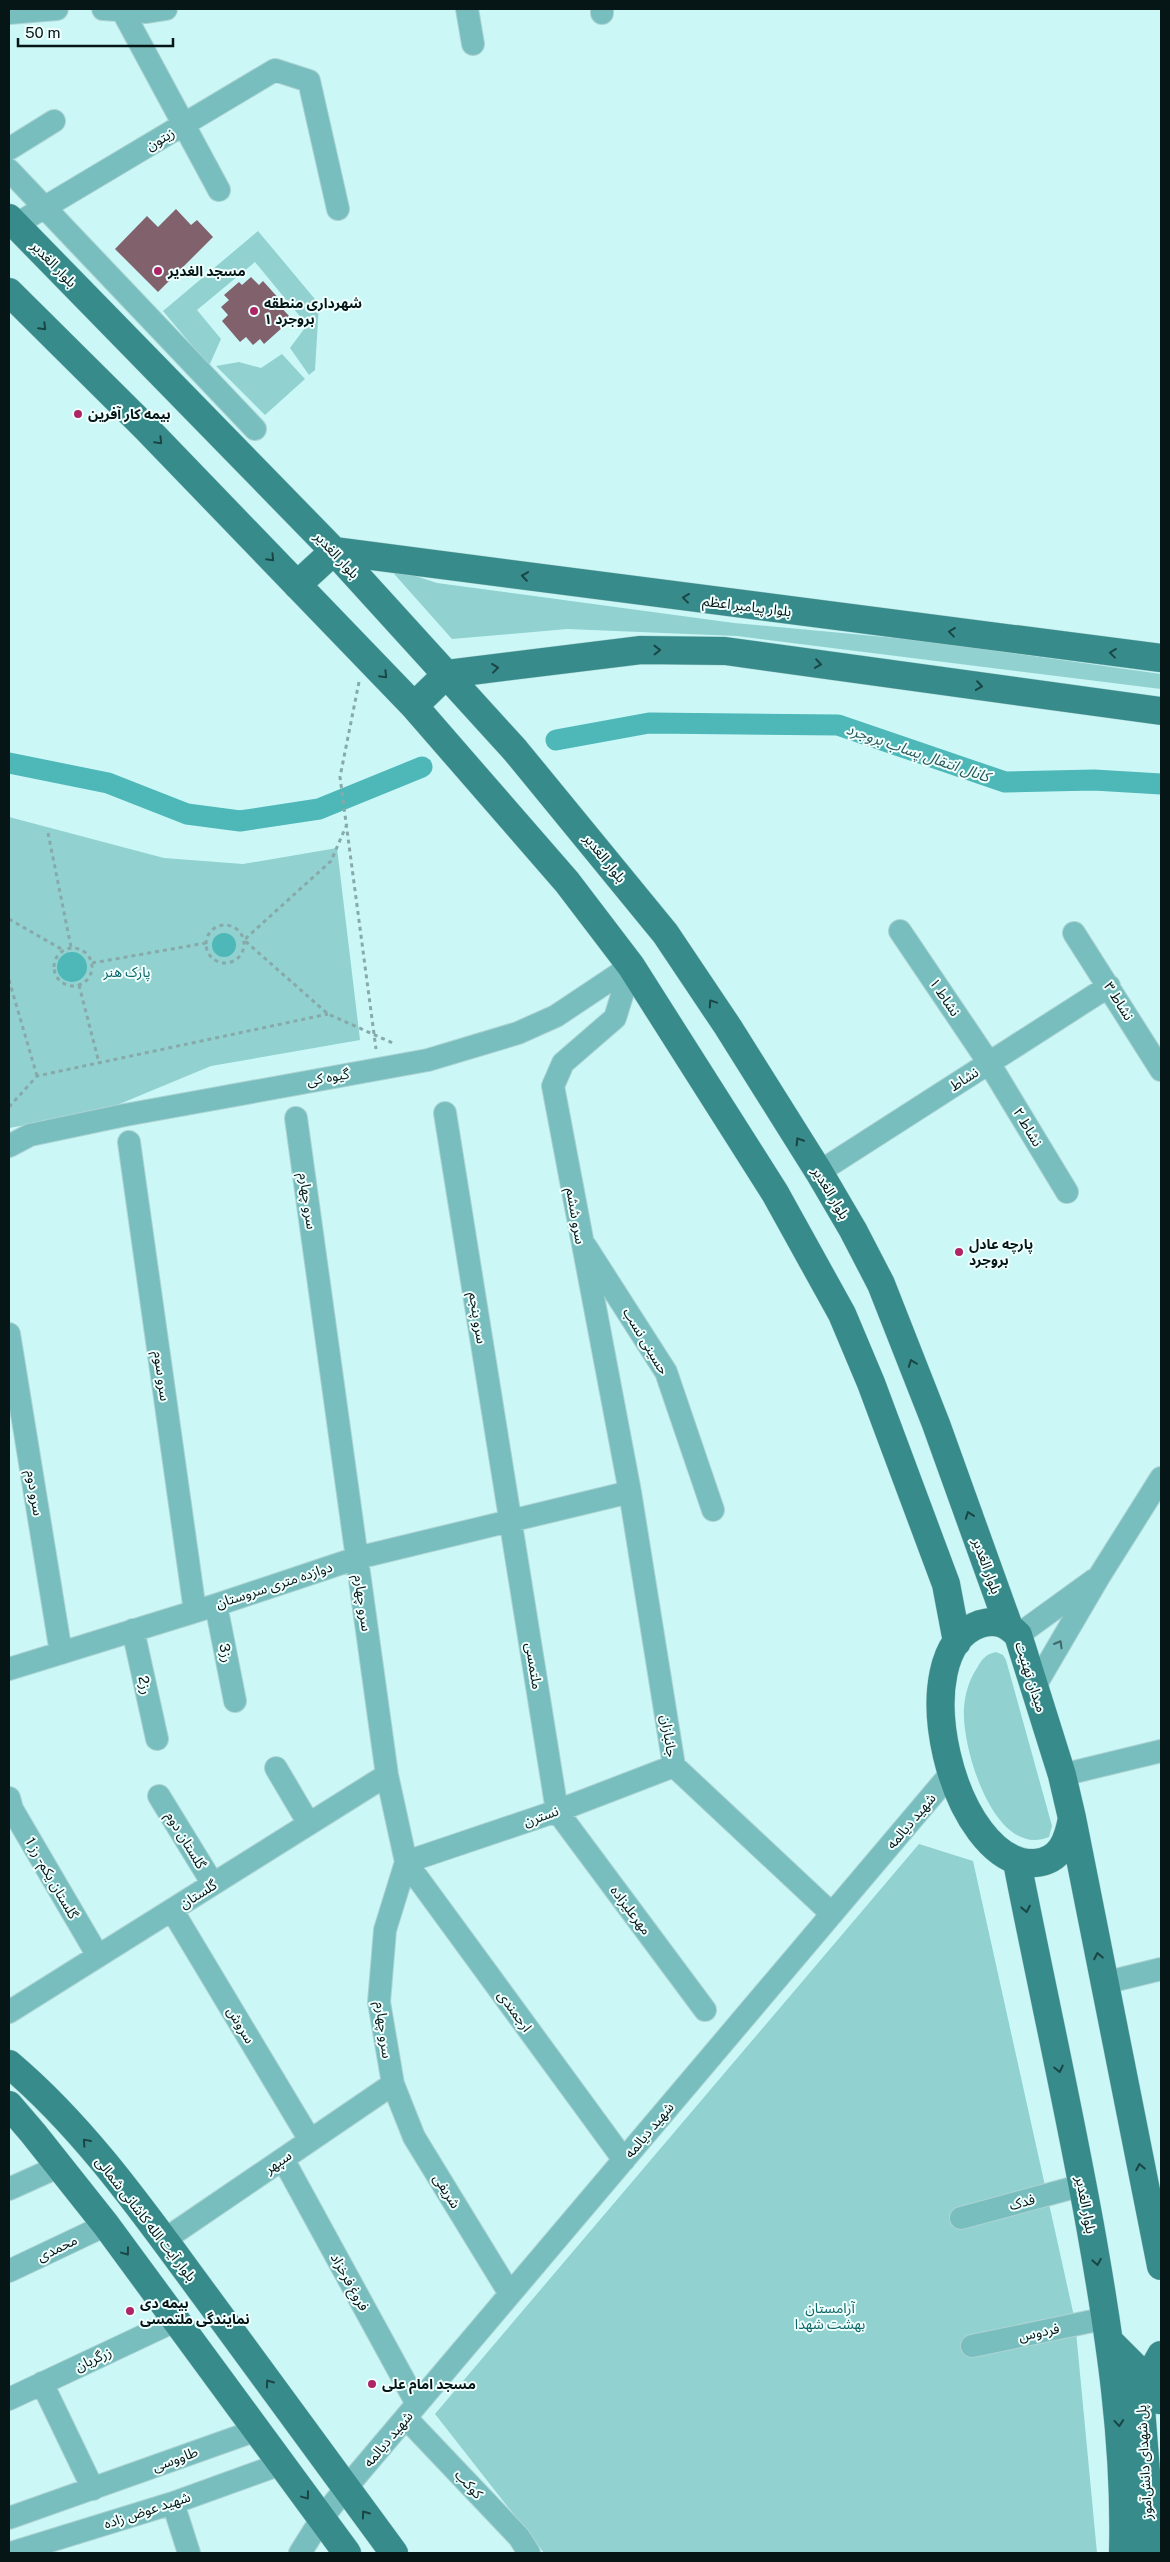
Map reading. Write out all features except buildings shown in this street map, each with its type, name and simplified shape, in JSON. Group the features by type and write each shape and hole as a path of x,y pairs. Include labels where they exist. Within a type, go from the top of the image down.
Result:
{"main road":[{"name":"بلوار الغدیر","path":"12,222 334,550 447,674 566,810 665,933 728,1027 819,1172 853,1230 881,1284 1014,1631"},
{"path":"9,292 139,421 414,706 567,882 631,966 776,1193 842,1314 871,1383 946,1584 957,1642"},
{"path":"297,585 334,550"},
{"name":"بلوار پیامبر اعظم","path":"334,550 1161,658"},
{"path":"414,706 447,674 640,650 725,652 1161,711"},
{"name":"میدان تهنیت","path":"988,1622 1003,1623 1014,1631 1035,1686 1062,1774 1072,1818 1065,1844 1058,1854 1050,1860 1037,1862 1017,1862 992,1846 979,1830 967,1809 952,1772 940,1710 942,1682 946,1665 957,1642 975,1626 988,1622"},
{"path":"1072,1818 1104,1983 1153,2192 1161,2266"},
{"name":"بلوار الغدیر","path":"1017,1862 1083,2185 1108,2330 1121,2457 1123,2553"},
{"name":"بلوار آیت الله کاشانی شمالی","path":"9,2064 64,2117 164,2240 394,2553"},
{"path":"9,2105 106,2225 347,2553"},
{"path":"1108,2330 1152,2363"},
{"name":"پل شهدای دانش‌آموز","path":"1152,2363 1161,2424"},
{"name":"پل شهدای دانش‌آموز","path":"1146,2553 1152,2363"}],"street":[{"path":"9,13 57,9"},
{"path":"112,10 147,12 166,9"},
{"path":"467,9 473,44"},
{"path":"112,10 184,125 219,190"},
{"name":"زیتون","path":"12,222 45,208 275,70 309,81 338,209"},
{"path":"9,149 54,121"},
{"path":"9,170 255,429"},
{"name":"نشاط ۱","path":"900,931 989,1063"},
{"name":"نشاط ۳","path":"1074,933 1161,1070"},
{"name":"گیوه کی","path":"9,1146 30,1135 428,1060 518,1033 556,1016 631,966"},
{"name":"سرو ششم","path":"630,1492 580,1238 553,1086 563,1063 616,1018 631,966"},
{"name":"نشاط","path":"819,1172 1109,986"},
{"name":"نشاط ۲","path":"989,1063 1067,1192"},
{"name":"سرو پنجم","path":"445,1113 511,1522"},
{"name":"سرو چهارم","path":"296,1118 387,1776 406,1862 385,1930 379,2002 393,2084"},
{"name":"سرو سوم","path":"129,1142 195,1611"},
{"name":"حسینی نسب","path":"580,1238 666,1372 713,1510"},
{"name":"سرو دوم","path":"9,1334 60,1653"},
{"path":"1035,1686 1100,1574 1161,1478"},
{"name":"دوازده متری سروستان","path":"9,1669 216,1605 357,1558 630,1492"},
{"name":"جانبازان","path":"630,1492 674,1766 832,1914"},
{"name":"ملتمسی","path":"511,1522 558,1811"},
{"path":"1014,1631 1100,1574"},
{"name":"رز3","path":"216,1605 235,1701"},
{"name":"رز2","path":"133,1630 157,1739"},
{"path":"1062,1774 1161,1751"},
{"name":"نسترن","path":"406,1862 558,1811 674,1766"},
{"path":"276,1768 309,1824"},
{"name":"شهید دیالمه","path":"300,2553 322,2518 346,2488 952,1772"},
{"name":"گلستان","path":"9,2012 387,1776"},
{"name":"گلستان دوم","path":"159,1796 213,1884"},
{"name":"گلستان یکم - رز 1","path":"9,1798 12,1809 98,1956"},
{"name":"مهرعلیزاده","path":"558,1811 705,2010"},
{"name":"ارجمندی","path":"406,1862 624,2160"},
{"name":"سروش","path":"172,1910 310,2140"},
{"path":"1104,1983 1161,1969"},
{"name":"سپهر","path":"164,2240 393,2084"},
{"name":"شریفی","path":"393,2084 414,2137 510,2294"},
{"name":"فروغ فرخزاد","path":"283,2159 411,2411"},
{"path":"9,2189 60,2166"},
{"name":"فدک","path":"961,2218 1083,2185"},
{"name":"محمدی","path":"9,2271 106,2225"},
{"name":"زرگریان","path":"9,2399 177,2320"},
{"name":"فردوس","path":"972,2346 1108,2330"},
{"path":"42,2383 93,2489"},
{"name":"کوکب","path":"411,2411 519,2537 529,2553"},
{"name":"طاووسی","path":"9,2518 257,2430"},
{"name":"شهید عوض زاده","path":"11,2553 42,2549 281,2464"},
{"path":"173,2503 189,2553"}],"path":[{"path":"365,654 340,777 348,823 378,1068"},
{"path":"348,823 331,861 244,940 244,950 239,958 231,962 222,963 213,959 207,952 208,934 215,927 224,924 232,926 240,932 244,940 328,1014 428,1060"},
{"path":"48,833 71,947"},
{"path":"9,920 63,950"},
{"path":"92,963 206,943"},
{"path":"71,947 81,949 88,955 92,963 91,973 87,980 79,985 70,986 61,982 55,975 54,966 56,957 63,950 71,947"},
{"path":"9,980 37,1076"},
{"path":"79,985 99,1063"},
{"path":"9,1107 37,1076 328,1014"}],"green space":[{"path":"258,231 319,304 315,370 309,375 290,348 307,325 255,262 197,310 221,339 209,366 163,311"},
{"path":"282,354 305,379 265,415 216,366 239,362 261,368"},
{"path":"388,567 437,583 734,623 928,641 1161,674 1161,689 737,636 567,629 452,639"},
{"name":"پارک هنر","path":"9,817 164,858 243,864 337,848 360,1040 211,1066 105,1110 9,1128"},
{"path":"996,1652 1003,1655 1006,1660 1052,1826 1049,1837 1029,1840 1012,1832 997,1816 975,1772 968,1747 965,1725 965,1698 972,1677 981,1662 985,1657"},
{"name":"آرامستان بهشت شهدا","path":"919,1844 973,1861 1075,2321 1097,2553 544,2553 435,2414"}],"shaded area":[{"path":"224,933 232,937 236,945 232,953 224,957 216,953 212,945 216,937"},
{"path":"72,952 78,953 86,961 86,973 78,981 72,982 66,981 58,973 57,967 58,961 66,953"}],"waterway":[{"name":"کانال انتقال پساب بروجرد","path":"556,740 649,723 838,725 1005,782 1094,780 1161,784"},
{"name":"کانال انتقال پساب بروجرد","path":"9,763 108,783 187,814 240,821 319,809 422,767"}],"place":[{"name":"مسجد الغدیر","path":"158,271"},
{"name":"شهرداری منطقه ۱ بروجرد","path":"254,311"},
{"name":"بیمه کار آفرین","path":"78,414"},
{"name":"پارچه عادل بروجرد","path":"959,1252"},
{"name":"بیمه دی نمایندگی ملتمسی","path":"130,2311"},
{"name":"مسجد امام علی","path":"372,2384"}]}
